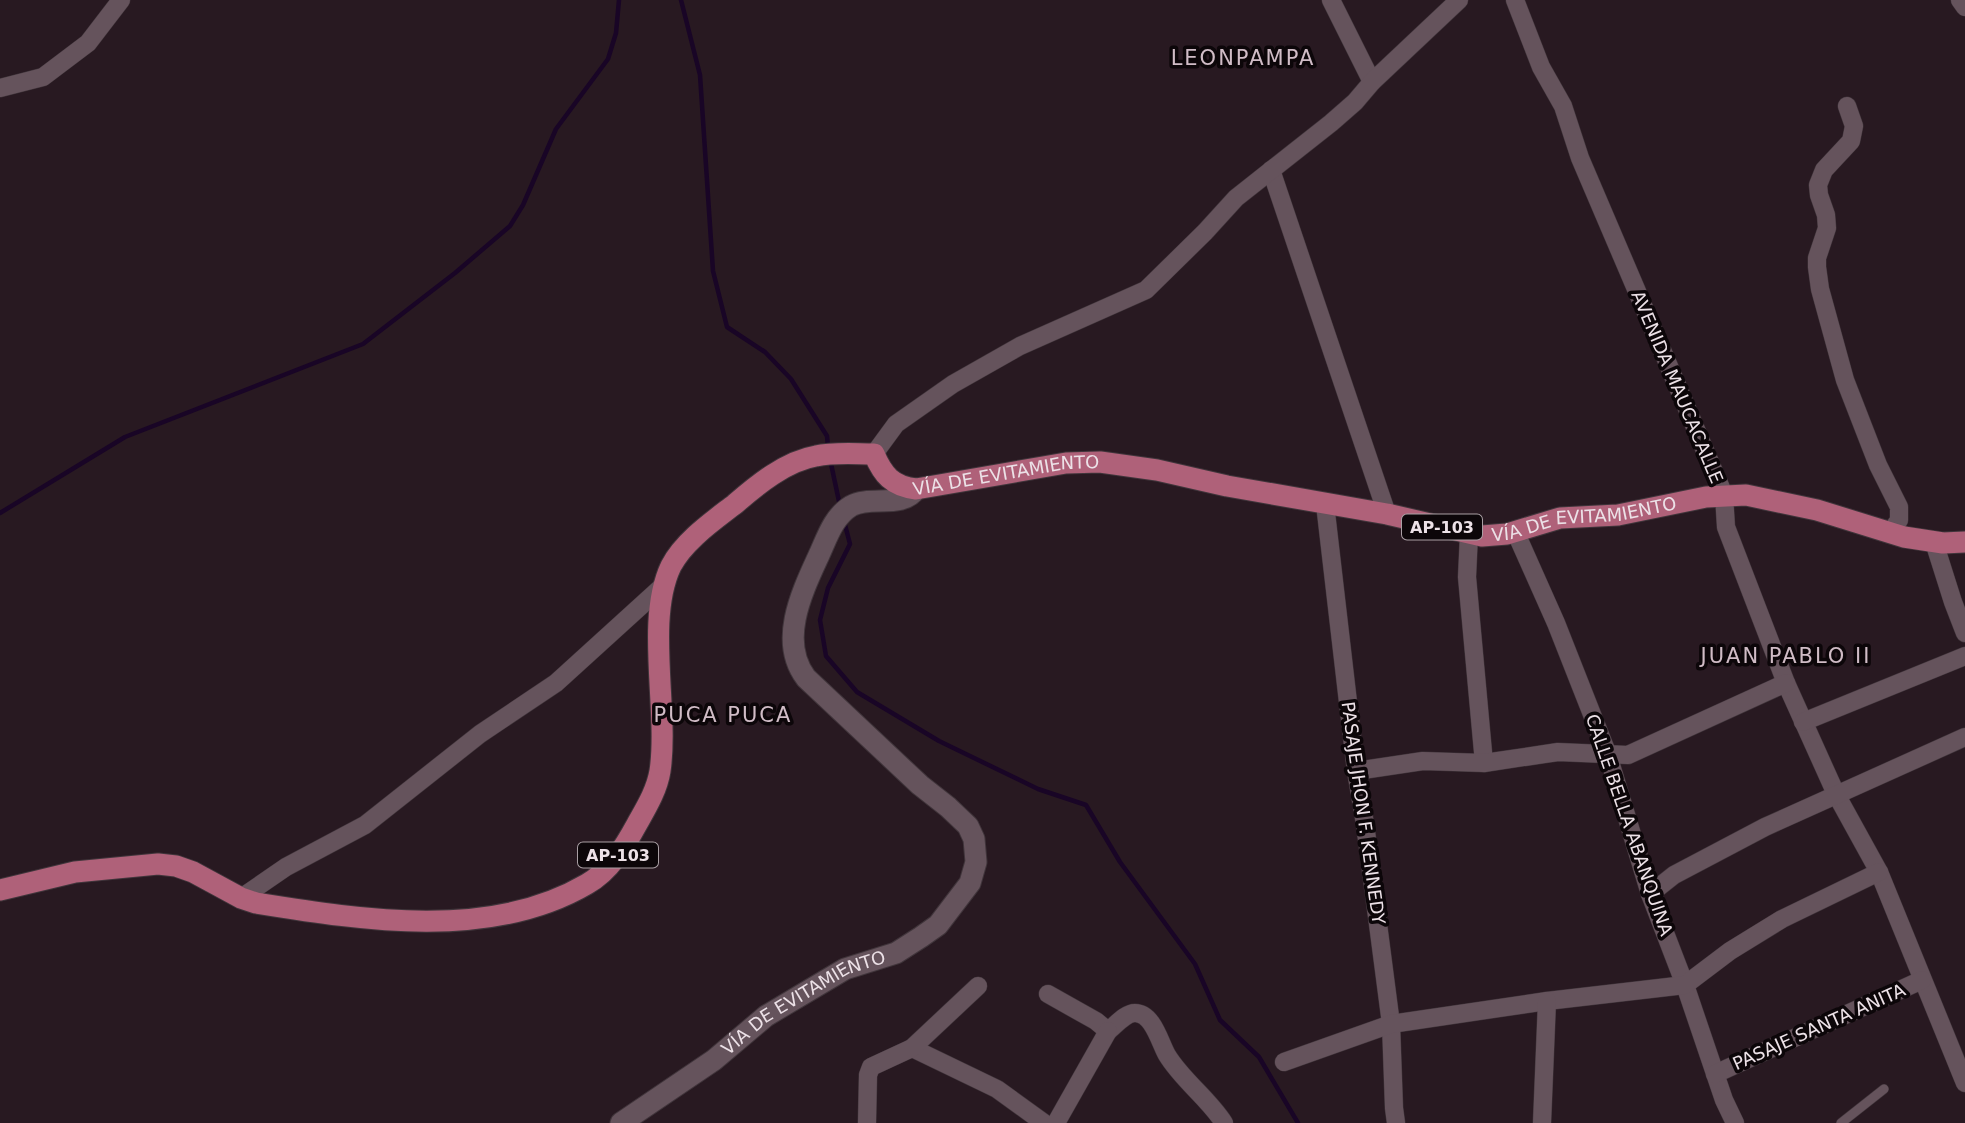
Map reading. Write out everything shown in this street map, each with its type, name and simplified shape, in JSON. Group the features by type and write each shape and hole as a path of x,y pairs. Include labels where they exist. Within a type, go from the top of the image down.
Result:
{"main road":[{"name":"AP-103","path":"0,890 75,872 158,864 176,866 192,872 256,903 367,919 427,921 513,912 541,904 587,884 616,858 654,790 660,773 660,623 671,567 686,546 751,490 799,461 818,455 874,454"},
{"path":"874,454 884,475 891,481 902,487 916,489"},
{"name":"VÍA DE EVITAMIENTO","path":"621,1123 713,1060 766,1016 845,969 896,953 921,937 938,925 970,883 976,862 974,839 968,826 920,785 806,678 799,669 794,653 795,615 808,578 843,513 866,501 900,499 911,496 916,489 1066,463 1100,462 1157,470 1227,486 1387,514 1469,534 1495,536 1560,518 1618,515 1724,495 1746,495 1817,510 1890,533 1934,541 1965,542"}],"street":[{"path":"0,88 43,77 89,43 121,0"},
{"path":"1331,0 1371,82"},
{"path":"874,454 896,424 976,371 1020,345 1146,290 1236,198 1331,123 1459,0"},
{"name":"AVENIDA MAUCACALLE","path":"1515,0 1541,67 1563,106 1580,158 1604,216 1724,495 1726,527 1786,684 1836,794 1879,872 1965,1083"},
{"path":"1960,0 1965,7"},
{"path":"1847,106 1854,126 1851,141 1824,170 1818,185 1827,228 1817,258 1817,267 1820,289 1845,380 1878,465 1899,507 1899,520 1890,533"},
{"path":"1271,170 1387,514"},
{"name":"PASAJE JHON F. KENNEDY","path":"1325,504 1356,771 1391,1024 1396,1123"},
{"name":"CALLE BELLA ABANQUINA","path":"1515,531 1556,623 1608,755 1650,894 1735,1123"},
{"path":"1469,534 1467,577 1484,762"},
{"path":"1934,541 1965,633"},
{"path":"241,898 286,867 365,825 480,734 556,684 666,583"},
{"path":"1803,722 1965,656"},
{"path":"1356,771 1423,761 1484,762 1558,752 1628,755 1786,684"},
{"path":"1650,894 1674,875 1765,827 1965,737"},
{"path":"1284,1062 1391,1024 1547,1001 1685,985 1730,951 1782,919 1879,872"},
{"name":"PASAJE SANTA ANITA","path":"1715,1074 1922,980"},
{"path":"867,1123 868,1076 872,1067 912,1048 978,986"},
{"path":"1048,994 1096,1021 1108,1031"},
{"path":"1542,1123 1547,1001"},
{"path":"1056,1123 1108,1031 1135,1013 1150,1021 1168,1057 1209,1102 1224,1123"},
{"path":"912,1048 998,1089 1044,1123"}],"lane":[{"path":"1841,1123 1884,1089"}],"waterway":[{"path":"0,513 125,437 363,344 455,273 510,226 523,205 556,129 608,59 616,33 619,0"},
{"path":"681,0 700,75 713,271 727,327 765,352 791,379 827,436 828,447"},
{"path":"830,459 840,506"},
{"path":"844,521 850,544 828,588 820,620 826,656 857,692 939,741 1038,789 1086,805 1120,862 1195,964 1220,1020 1259,1057 1298,1123"}],"district":[{"name":"LEONPAMPA","path":"1243,58"},
{"name":"JUAN PABLO II","path":"1786,656"},
{"name":"PUCA PUCA","path":"723,715"}]}
